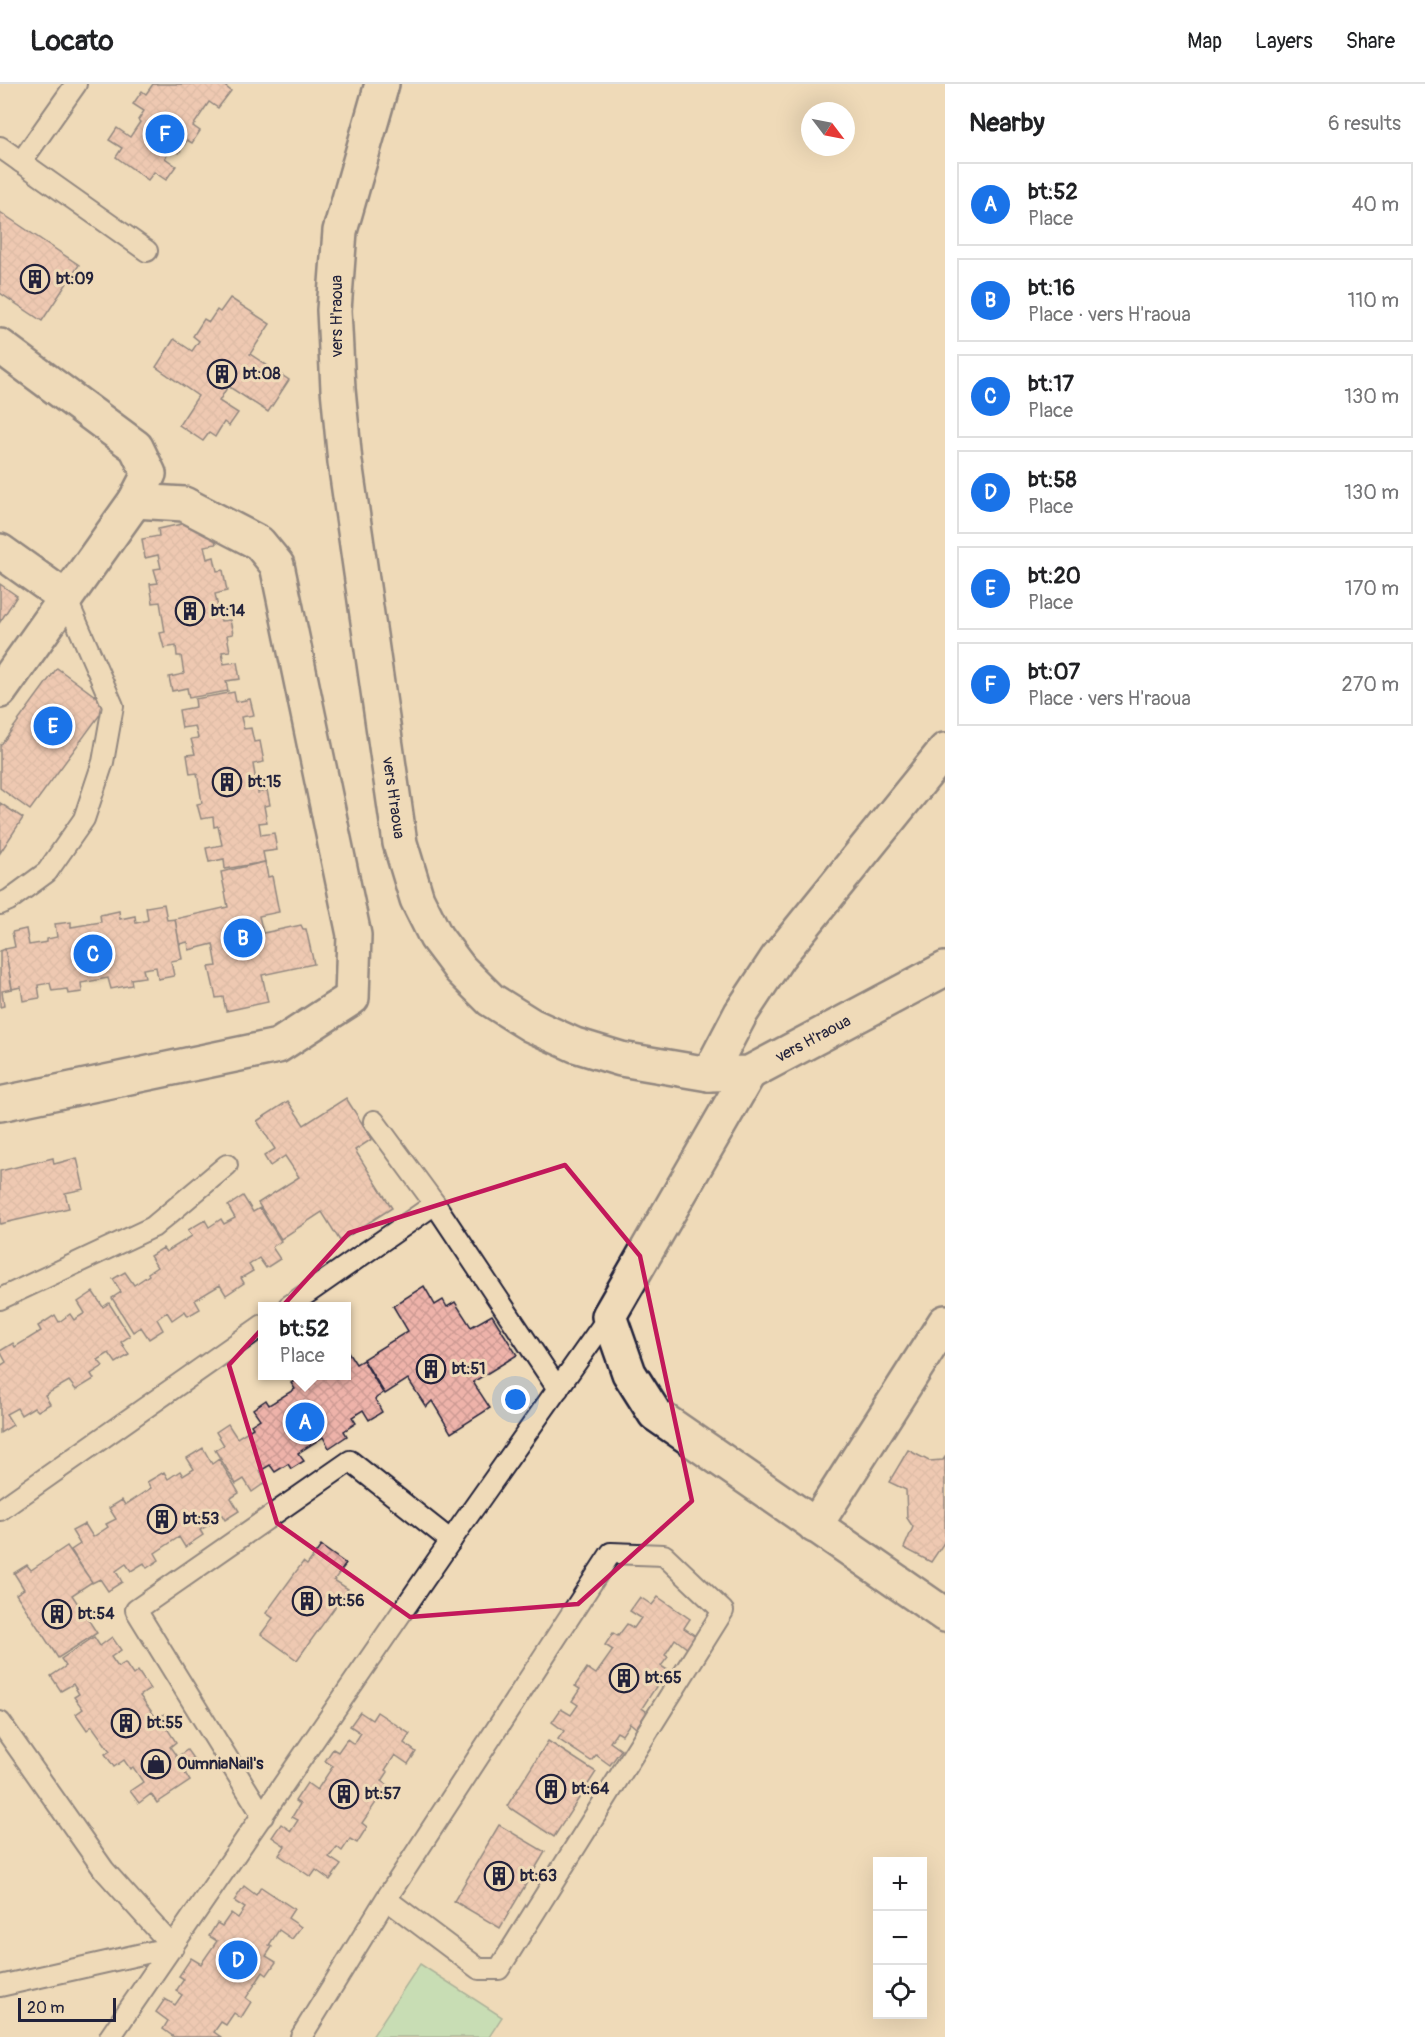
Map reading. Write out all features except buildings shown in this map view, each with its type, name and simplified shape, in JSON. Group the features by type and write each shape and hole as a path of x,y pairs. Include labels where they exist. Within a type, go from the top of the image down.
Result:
{"street":[{"name":"vers H'raoua","path":"382,84 340,231 335,321 345,462 400,843 417,899 436,937 460,969 491,1000 531,1025 575,1045 621,1059 710,1074 749,1073 945,969"},
{"path":"0,346 136,447 149,474 135,501 0,691"},
{"path":"0,1104 278,1046 352,998 354,935 277,565 259,543 184,504 135,501"},
{"path":"0,551 66,597"},
{"path":"710,1074 741,1013 778,957 945,750"},
{"path":"749,1073 609,1316 629,1373 655,1414 945,1615"},
{"path":"815,1526 945,1322"}],"lane":[{"path":"21,162 71,86"},
{"path":"0,147 147,251"},
{"path":"0,904 47,872 84,819 103,762 113,706 66,597"},
{"path":"374,1121 435,1204 558,1389"},
{"path":"0,1299 153,1227 227,1165"},
{"path":"295,1302 435,1204"},
{"path":"110,2037 451,1541 609,1316"},
{"path":"0,1510 258,1329"},
{"path":"263,1815 136,1610 350,1461 451,1541"},
{"path":"301,2037 386,1899 611,1553 664,1555 723,1611 499,1969 478,1970 386,1899"},
{"path":"0,1722 105,1870 173,1947"},
{"path":"0,1986 173,1947"}],"highlighted area":[{"path":"565,1165 640,1256 692,1501 578,1604 410,1617 277,1523 229,1365 349,1233"}],"green space":[{"path":"420,1964 502,2017 489,2037 372,2037"}],"place":[{"name":"bt:07","path":"165,134"},
{"name":"bt:09","path":"35,279"},
{"name":"bt:08","path":"222,374"},
{"name":"bt:14","path":"190,611"},
{"name":"bt:20","path":"53,726"},
{"name":"bt:15","path":"227,782"},
{"name":"bt:16","path":"243,938"},
{"name":"bt:17","path":"93,954"},
{"name":"bt:51","path":"431,1369"},
{"name":"bt:52","path":"305,1422"},
{"name":"bt:53","path":"162,1519"},
{"name":"bt:56","path":"307,1601"},
{"name":"bt:54","path":"57,1614"},
{"name":"bt:65","path":"624,1678"},
{"name":"bt:55","path":"126,1723"},
{"name":"OumniaNail's","path":"156,1764"},
{"name":"bt:64","path":"551,1789"},
{"name":"bt:57","path":"344,1794"},
{"name":"bt:63","path":"499,1876"},
{"name":"bt:58","path":"238,1960"}]}
